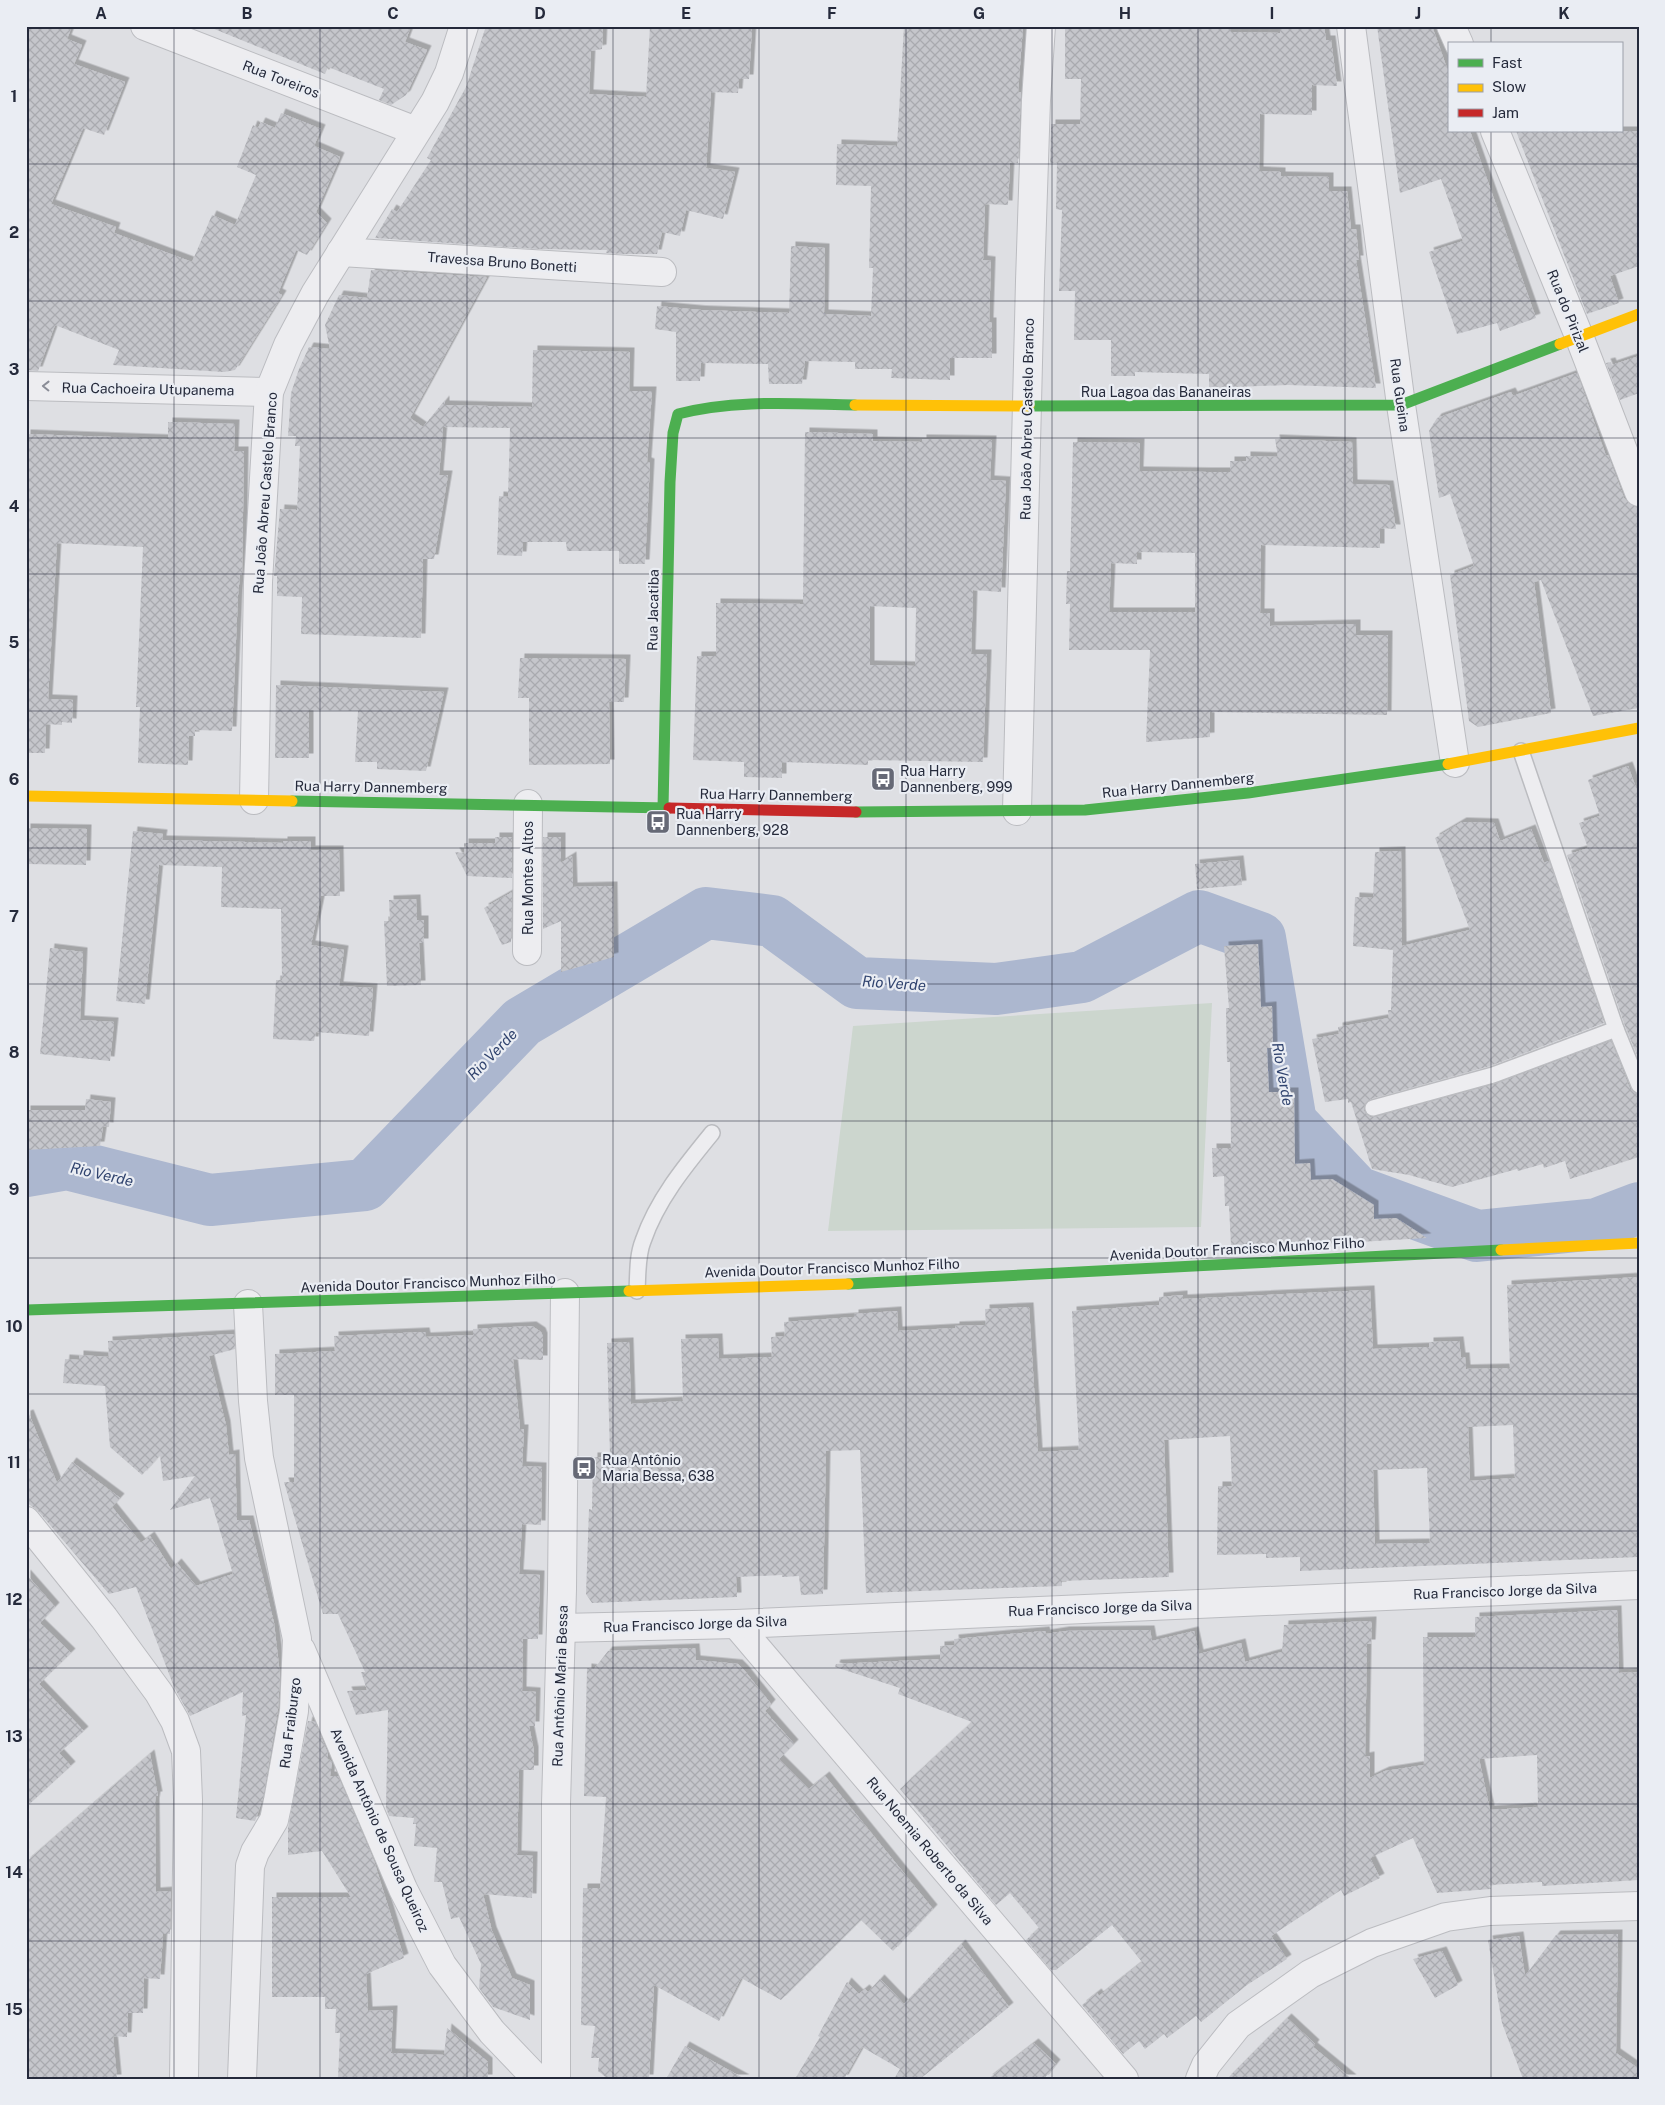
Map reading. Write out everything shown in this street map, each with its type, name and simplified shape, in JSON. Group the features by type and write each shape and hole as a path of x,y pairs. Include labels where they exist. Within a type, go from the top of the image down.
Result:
{"street":[{"name":"Rua Toreiros","path":"145,26 416,131"},
{"name":"Rua João Abreu Castelo Branco","path":"254,800 258,582 269,392 288,345 315,294 435,102 449,72 464,26"},
{"name":"Rua João Abreu Castelo Branco","path":"1017,811 1036,100 1041,26"},
{"name":"Rua Gueina","path":"1351,26 1401,405 1454,763"},
{"path":"1452,26 1458,42"},
{"name":"Rua do Pirizal","path":"1495,132 1579,336 1639,492"},
{"name":"Travessa Bruno Bonetti","path":"341,252 662,272"},
{"name":"Rua Lagoa das Bananeiras","path":"678,414 705,407 751,404 1028,407 1401,405 1639,314"},
{"name":"Rua Cachoeira Utupanema","path":"26,386 269,392"},
{"name":"Rua Jacatiba","path":"663,808 670,482 673,433 678,414"},
{"name":"Rua Harry Dannemberg","path":"26,796 528,804 860,812 1085,810 1248,793 1454,763 1639,728"},
{"name":"Rua Montes Altos","path":"527,951 528,804"},
{"name":"Avenida Doutor Francisco Munhoz Filho","path":"26,1310 876,1283 1639,1243"},
{"name":"Rua Antônio Maria Bessa","path":"556,2079 556,1804 561,1628 565,1293"},
{"name":"Rua Fraiburgo","path":"242,2079 250,1866 255,1852 274,1820 278,1801 294,1711 296,1639 259,1458 253,1401 248,1304"},
{"path":"26,1521 104,1618 160,1693 175,1720 186,1751 188,1800 184,2079"},
{"name":"Rua Francisco Jorge da Silva","path":"561,1628 736,1624 1639,1585"},
{"name":"Rua Noemia Roberto da Silva","path":"736,1624 1124,2079"},
{"name":"Avenida Antônio de Sousa Queiroz","path":"296,1639 420,1925 442,1965 467,2001 492,2032 538,2079"},
{"path":"1200,2079 1206,2065 1238,2026 1310,1974 1372,1944 1446,1917 1490,1911 1639,1906"}],"lane":[{"path":"1521,751 1616,1029 1639,1085"},
{"path":"1373,1108 1492,1075 1616,1029"},
{"path":"637,1291 642,1242 650,1222 680,1173 712,1133"}],"shaded area":[{"path":"1212,1003 1201,1227 828,1231 853,1026"}],"building":[{"path":"26,26 72,26 67,39 82,45 74,64 125,82 104,135 83,128 51,204 116,227 114,233 192,262 212,215 235,225 256,175 237,167 253,125 258,128 261,122 275,128 281,113 321,129 314,146 340,157 316,212 327,223 307,255 296,250 278,293 282,295 235,370 224,372 113,365 119,350 55,325 38,371 26,370"},
{"path":"207,26 411,26 405,42 427,50 406,95 391,105 379,100 384,89 328,67 325,74"},
{"path":"486,26 603,26 602,49 591,51 589,94 646,97 650,26 752,26 749,79 739,79 738,93 711,92 706,168 735,172 723,219 686,210 680,236 662,232 657,254 622,254 606,253 607,250 537,249 375,238 392,209 397,212 431,160 427,158 466,87"},
{"path":"904,26 1023,26 1018,92 1021,92 1018,163 1010,163 1008,205 985,204 983,260 991,261 989,322 992,322 992,358 950,358 950,380 891,378 892,369 855,369 855,362 805,361 802,384 769,384 768,364 701,363 700,381 676,381 676,332 655,329 657,306 701,310 789,313 791,246 825,248 824,314 871,316 873,268 869,268 871,186 836,185 837,144 897,146"},
{"path":"1065,26 1231,26 1231,32 1280,33 1280,26 1324,26 1326,40 1331,40 1337,86 1312,85 1312,115 1260,114 1259,171 1281,172 1281,176 1329,177 1329,191 1347,191 1351,229 1356,229 1359,260 1356,260 1376,388 1288,385 1209,388 1209,374 1135,372 1135,376 1111,376 1111,340 1074,340 1075,291 1059,291 1062,210 1056,209 1057,163 1050,163 1051,124 1080,124 1081,79 1065,79"},
{"path":"1377,26 1432,26 1448,71 1448,132 1470,132 1536,318 1500,331 1497,323 1457,334 1429,252 1463,241 1441,179 1400,193"},
{"path":"1639,131 1639,266 1610,276 1619,303 1587,314 1516,132"},
{"path":"371,270 487,277 410,418 423,427 445,400 445,405 532,407 533,350 630,352 629,391 652,391 647,462 650,463 645,564 619,564 619,551 567,551 566,542 523,542 522,556 497,555 499,496 508,497 510,428 443,427 439,475 448,475 434,559 423,559 421,638 301,634 302,597 277,596 277,576 274,576 280,509 297,510 300,446 295,446 296,436 288,436 291,393 309,347 330,349 325,325 339,295 367,298"},
{"path":"1639,356 1639,393 1620,400 1606,363 1611,362 1612,365"},
{"path":"1577,373 1606,456 1608,455 1624,498 1630,504 1639,507 1639,708 1593,716 1541,580 1534,582 1551,713 1478,727 1469,721 1450,575 1474,566 1450,494 1439,498 1429,431 1437,418 1511,392 1513,396"},
{"path":"168,422 235,424 234,451 244,451 242,575 240,575 238,595 232,731 195,730 195,736 189,736 188,765 138,763 140,707 136,707 143,547 57,543 48,699 73,700 72,723 62,722 62,725 46,724 45,753 26,753 26,434 168,439"},
{"path":"805,432 873,434 873,441 922,442 922,439 992,440 990,480 1006,481 1001,592 973,590 971,654 987,654 983,762 868,760 868,765 782,762 782,778 744,777 744,762 693,760 697,656 716,656 716,603 803,604","holes":["870,606 916,608 915,666 870,665"]},
{"path":"1275,439 1352,442 1353,484 1389,485 1396,529 1380,528 1380,548 1261,545 1260,613 1270,613 1270,626 1356,624 1356,635 1388,635 1387,715 1210,712 1210,737 1146,742 1150,650 1069,650 1070,604 1066,604 1067,571 1070,571 1073,442 1140,443 1139,471 1230,472 1230,461 1246,461 1246,456 1278,457","holes":["1137,552 1195,553 1195,612 1109,612 1111,563 1137,564"]},
{"path":"520,658 626,659 624,702 609,702 610,764 529,765 529,698 518,698"},
{"path":"276,685 444,692 426,771 377,769 377,762 355,762 358,711 309,710 309,758 275,758"},
{"path":"1628,766 1639,796 1639,1060 1625,1026 1567,855 1588,848 1579,823 1600,816 1588,780"},
{"path":"1462,822 1494,823 1500,841 1531,829 1544,863 1549,861 1604,1023 1490,1066 1371,1099 1364,1105 1364,1111 1370,1117 1375,1117 1495,1084 1611,1041 1630,1089 1639,1094 1639,1157 1570,1179 1565,1161 1544,1168 1543,1164 1518,1171 1517,1169 1452,1187 1409,1175 1372,1169 1351,1102 1348,1103 1348,1099 1325,1102 1312,1039 1339,1034 1338,1027 1389,1018 1388,1010 1391,1010 1393,950 1353,946 1355,897 1373,898 1375,852 1401,851 1402,946 1470,930 1435,838"},
{"path":"26,828 87,829 86,865 26,864"},
{"path":"133,831 163,834 162,840 283,843 283,841 311,841 311,850 339,850 340,896 321,896 311,945 344,950 339,986 373,988 369,1036 316,1032 314,1041 273,1039 276,980 282,980 281,909 221,907 222,867 159,865 145,1004 116,1001"},
{"path":"495,837 512,837 512,878 467,876 455,852 464,853 464,843 495,843"},
{"path":"543,837 561,837 561,863 572,856 573,887 613,886 614,957 561,972 561,921 543,929"},
{"path":"1239,860 1242,885 1197,889 1195,864"},
{"path":"512,892 511,942 502,945 484,908"},
{"path":"416,899 417,920 424,920 424,943 419,943 421,985 387,986 384,921 390,921 389,900"},
{"path":"1258,944 1261,1007 1272,1006 1273,1048 1267,1048 1269,1092 1294,1092 1295,1164 1310,1163 1311,1180 1332,1179 1374,1205 1374,1219 1396,1218 1427,1238 1307,1245 1231,1246 1229,1206 1225,1206 1224,1176 1213,1177 1212,1148 1231,1148 1230,1062 1227,1062 1226,1008 1229,1008 1224,946"},
{"path":"50,948 83,952 80,1020 114,1022 110,1061 40,1054"},
{"path":"86,1099 111,1102 109,1127 103,1126 100,1146 26,1150 26,1110 85,1110"},
{"path":"1639,1277 1639,1557 1300,1571 1300,1557 1266,1558 1266,1554 1217,1555 1218,1486 1232,1486 1230,1436 1164,1440 1169,1577 1062,1581 1062,1586 866,1593 860,1450 826,1451 823,1594 801,1595 799,1576 782,1577 782,1575 736,1577 737,1597 592,1603 586,1594 589,1509 592,1510 593,1457 610,1457 607,1343 629,1342 631,1404 683,1401 681,1339 718,1338 719,1359 772,1357 771,1337 785,1336 784,1322 854,1317 854,1314 897,1311 898,1331 955,1328 955,1326 986,1325 985,1309 1029,1307 1038,1452 1079,1450 1072,1311 1159,1305 1159,1297 1183,1295 1183,1299 1370,1290 1373,1349 1429,1347 1429,1342 1459,1341 1461,1357 1465,1357 1466,1369 1510,1368 1507,1285","holes":["1513,1425 1515,1478 1470,1481 1468,1427","1427,1468 1430,1543 1375,1544 1373,1470"]},
{"path":"532,1326 541,1332 543,1337 543,1360 513,1359 520,1429 524,1429 522,1466 542,1467 541,1525 522,1524 519,1574 540,1575 538,1639 523,1639 522,1691 536,1692 535,1726 529,1726 534,1751 534,1770 519,1770 517,1855 533,1856 532,1898 483,1894 492,1931 512,1978 530,1985 530,2020 493,2007 479,1988 481,1964 459,1917 451,1919 442,1882 434,1882 437,1848 414,1846 416,1824 413,1824 414,1818 389,1816 386,1808 388,1710 356,1715 347,1691 367,1690 361,1672 365,1672 338,1614 323,1614 284,1482 294,1482 294,1395 275,1395 275,1354 335,1351 334,1336 425,1332 426,1337 473,1335 473,1329"},
{"path":"234,1334 235,1349 209,1356 226,1425 229,1455 235,1454 237,1520 249,1520 274,1623 280,1675 278,1709 263,1798 255,1821 236,1818 246,1715 242,1716 243,1692 190,1716 174,1687 136,1587 109,1594 38,1511 26,1502 26,1415 29,1414 57,1483 72,1462 120,1498 112,1507 141,1543 150,1536 171,1569 177,1563 196,1586 233,1574 210,1498 170,1510 195,1476 163,1481 160,1455 142,1475 110,1447 105,1386 63,1383 65,1359 79,1360 79,1355 109,1357 108,1341"},
{"path":"26,1574 55,1607 40,1623 71,1653 39,1684 84,1731 59,1753 71,1766 26,1807"},
{"path":"1617,1610 1619,1673 1639,1672 1639,1880 1542,1886 1542,1882 1489,1885 1491,1889 1437,1893 1413,1838 1370,1858 1380,1878 1344,1896 1341,1890 1271,1936 1287,1959 1247,1985 1201,2022 1196,2016 1167,2038 1164,2034 1145,2049 1139,2041 1123,2054 1082,2005 1097,1993 1099,1996 1142,1962 1112,1925 1056,1970 1051,1970 1026,1940 1039,1928 1010,1893 996,1905 900,1789 972,1722 898,1694 900,1688 835,1667 836,1664 940,1659 940,1646 955,1645 954,1639 1045,1631 1046,1634 1065,1631 1150,1630 1152,1641 1194,1631 1199,1654 1241,1643 1245,1662 1282,1652 1284,1625 1372,1621 1371,1644 1367,1644 1365,1757 1370,1756 1370,1778 1385,1771 1424,1765 1423,1637 1475,1637 1475,1617","holes":["1537,1755 1538,1807 1490,1810 1479,1759"]},
{"path":"695,1648 696,1660 738,1664 744,1670 771,1704 765,1711 794,1744 779,1759 809,1789 825,1776 933,1909 893,1951 861,1920 781,2000 741,1978 719,2021 654,1985 649,2079 608,2079 598,2071 599,2058 591,2058 595,2026 581,2025 583,1888 600,1888 606,1797 584,1796 587,1668 594,1669 608,1651"},
{"path":"308,1721 315,1722 328,1754 328,1759 332,1762 330,1776 338,1776 374,1861 404,1958 366,1974 368,2011 393,2010 391,2053 444,2055 447,2028 488,2062 488,2079 338,2079 340,2033 335,2033 336,2009 325,2009 325,1997 272,1997 272,1897 351,1897 322,1851 288,1855 288,1828"},
{"path":"150,1754 158,1796 156,1796 155,1802 156,1892 171,1891 170,1934 163,1934 160,1979 144,1978 143,2013 128,2013 127,2037 113,2036 117,2079 26,2079 26,1862"},
{"path":"1618,1934 1616,2053 1639,2069 1639,2079 1523,2079 1502,2023 1488,1940 1519,1936 1525,1976 1556,1935"},
{"path":"961,1944 1009,2007 920,2079 894,2079 900,2069 862,2047 844,2079 795,2079 820,2037 818,2036 847,1982 859,1994 865,1989 868,1992 880,1979 904,2004"},
{"path":"1442,1951 1458,1985 1435,1998 1413,1959"},
{"path":"1287,2018 1315,2044 1313,2047 1352,2079 1227,2079"},
{"path":"1034,2043 1056,2064 1044,2079 988,2079"},
{"path":"685,2046 745,2079 666,2079"}],"waterway":[{"name":"Rio Verde","path":"26,1171 67,1164 210,1200 365,1185 522,1022 706,913 772,921 857,983 996,989 1082,977 1199,916 1260,938 1291,1122 1357,1192 1477,1236 1597,1224 1639,1208"}],"traffic: fast":[{"path":"1029,406 1401,405 1560,344"},
{"path":"663,808 670,482 673,433 678,414 700,409 743,404 855,405"},
{"path":"856,812 1085,810 1248,793 1448,764"},
{"path":"292,801 669,808"},
{"path":"848,1284 1501,1250"},
{"path":"26,1310 629,1291"}],"traffic: slow":[{"path":"1560,344 1639,314"},
{"path":"855,405 1029,406"},
{"path":"1448,764 1639,728"},
{"path":"26,796 292,801"},
{"path":"1501,1250 1639,1243"},
{"path":"629,1291 848,1284"}],"traffic: jam":[{"path":"669,808 856,812"}],"place":[{"name":"Rua Harry Dannenberg, 999","path":"883,779"},
{"name":"Rua Harry Dannenberg, 928","path":"658,822"},
{"name":"Rua Antônio Maria Bessa, 638","path":"584,1468"}]}
